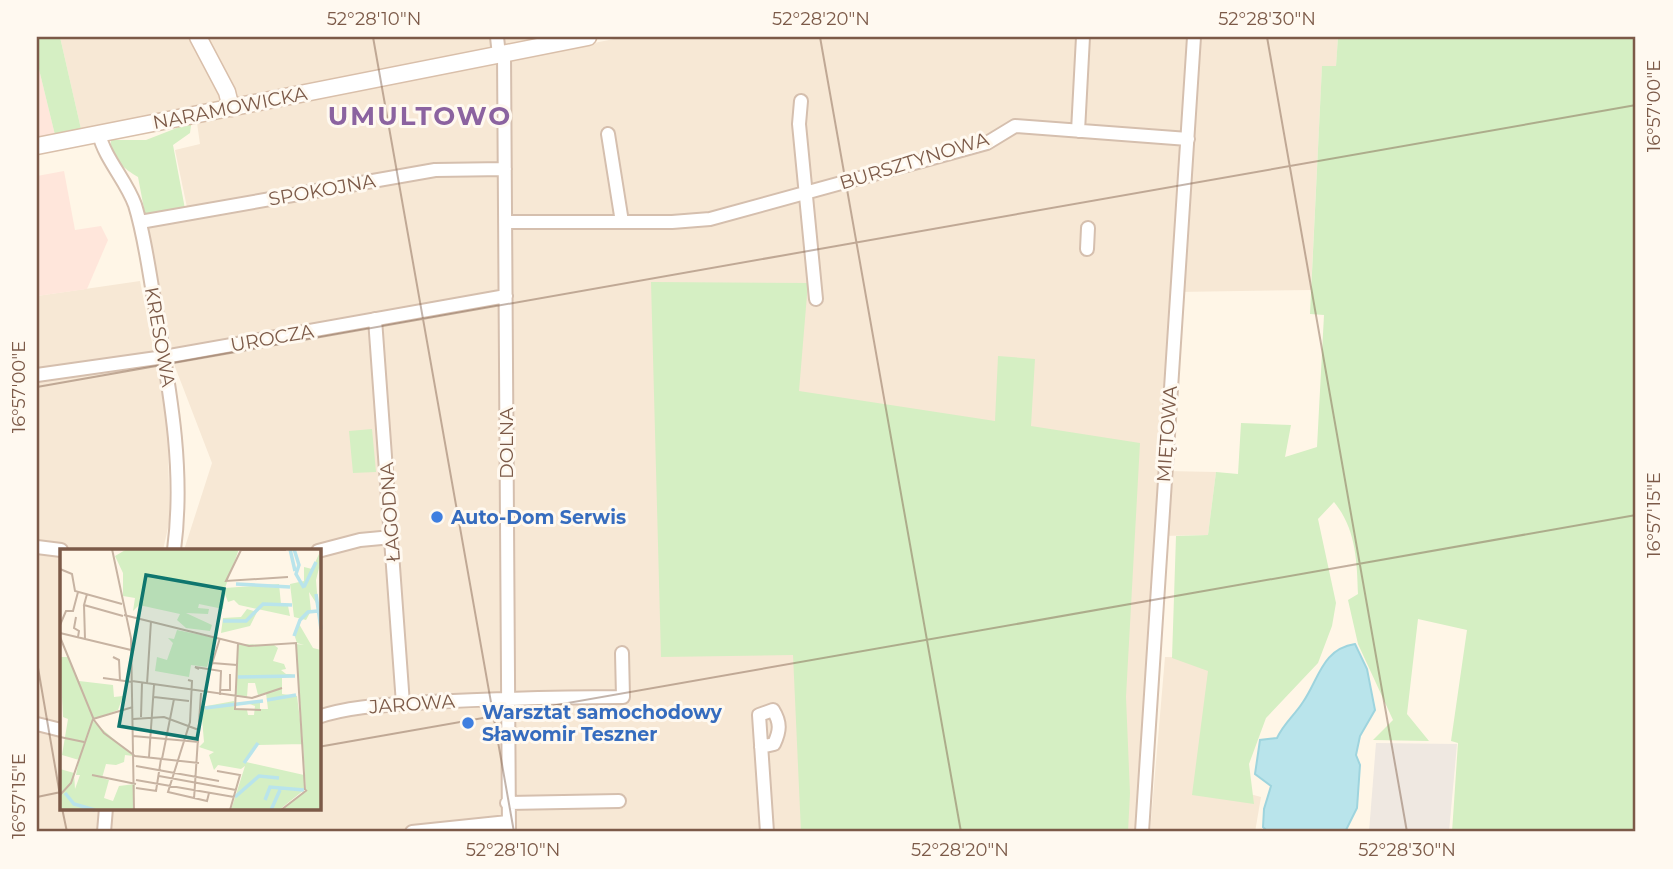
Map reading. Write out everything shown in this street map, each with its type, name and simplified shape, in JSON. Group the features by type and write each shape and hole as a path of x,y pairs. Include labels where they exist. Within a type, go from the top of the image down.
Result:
{"street":[{"path":"198,37 226,92 231,108"},
{"name":"DOLNA","path":"497,37 502,54 505,169 506,698 509,827"},
{"name":"NARAMOWICKA","path":"37,146 588,37"},
{"path":"1077,131 1083,37"},
{"name":"MIĘTOWA","path":"1142,832 1194,37"},
{"path":"801,101 799,124 816,299"},
{"name":"BURSZTYNOWA","path":"505,222 709,219 987,143 1015,126 1188,139"},
{"name":"KRESOWA","path":"99,134 101,145 129,188 140,222 174,414 178,470 174,549"},
{"path":"608,134 622,222"},
{"name":"SPOKOJNA","path":"140,222 435,170 505,169"},
{"path":"1087,249 1088,228"},
{"name":"UROCZA","path":"37,375 164,357 506,296"},
{"name":"ŁAGODNA","path":"375,319 403,704"},
{"path":"320,550 360,540 392,537"},
{"path":"37,547 60,551"},
{"name":"JAROWA","path":"320,716 349,708 403,704 506,698 622,696 622,653"},
{"path":"37,724 60,730"},
{"path":"761,747 768,832"},
{"path":"507,803 619,801"},
{"path":"104,832 106,810"},
{"path":"412,832 509,827"}],"shaded area":[{"path":"60,37 546,37 90,131 81,129"},
{"path":"624,37 1338,37 1336,66 1322,67 1311,290 1177,292 1166,471 1216,472 1208,535 1161,536 1141,832 110,832 112,810 320,810 320,549 184,549 212,463 169,351 146,231 151,223 189,217 175,150 200,144 197,123"},
{"path":"37,61 55,135 37,137"},
{"path":"64,171 75,230 101,226 108,240 87,289 37,296 37,176"},
{"path":"140,281 167,420 170,519 163,549 60,549 60,810 102,810 99,832 37,832 37,296"},
{"path":"1165,657 1212,658 1198,780 1261,797 1255,832 1150,832"},
{"path":"1376,743 1457,744 1449,832 1369,832"}],"green space":[{"path":"37,37 60,37 81,129 55,135 37,61"},
{"path":"1338,37 1636,37 1636,832 1452,832 1458,743 1451,741 1467,630 1418,619 1407,714 1429,741 1373,740 1393,720 1358,644 1348,600 1358,594 1354,545 1347,523 1334,502 1318,519 1336,603 1332,626 1318,663 1266,718 1249,764 1254,804 1192,795 1208,671 1172,658 1176,536 1208,535 1216,472 1238,474 1241,423 1291,425 1285,457 1317,447 1324,315 1310,314 1322,66 1336,66"},
{"path":"187,124 191,125 190,133 173,145 185,209 145,214 138,177 115,157 111,140 146,140"},
{"path":"651,282 808,283 799,391 995,421 998,356 1035,359 1031,426 1140,443 1126,697 1130,793 1128,832 801,832 793,655 661,657"},
{"path":"372,429 376,472 353,473 349,431"}],"water":[{"path":"1355,644 1367,669 1375,710 1360,736 1356,755 1360,765 1357,808 1345,832 1268,832 1263,827 1264,809 1271,786 1255,774 1260,740 1277,738 1303,702 1328,658 1344,647"}],"place":[{"name":"Auto-Dom Serwis","path":"437,517"},
{"name":"Warsztat samochodowy Sławomir Teszner","path":"468,723"}],"district":[{"name":"UMULTOWO","path":"420,116"}]}
